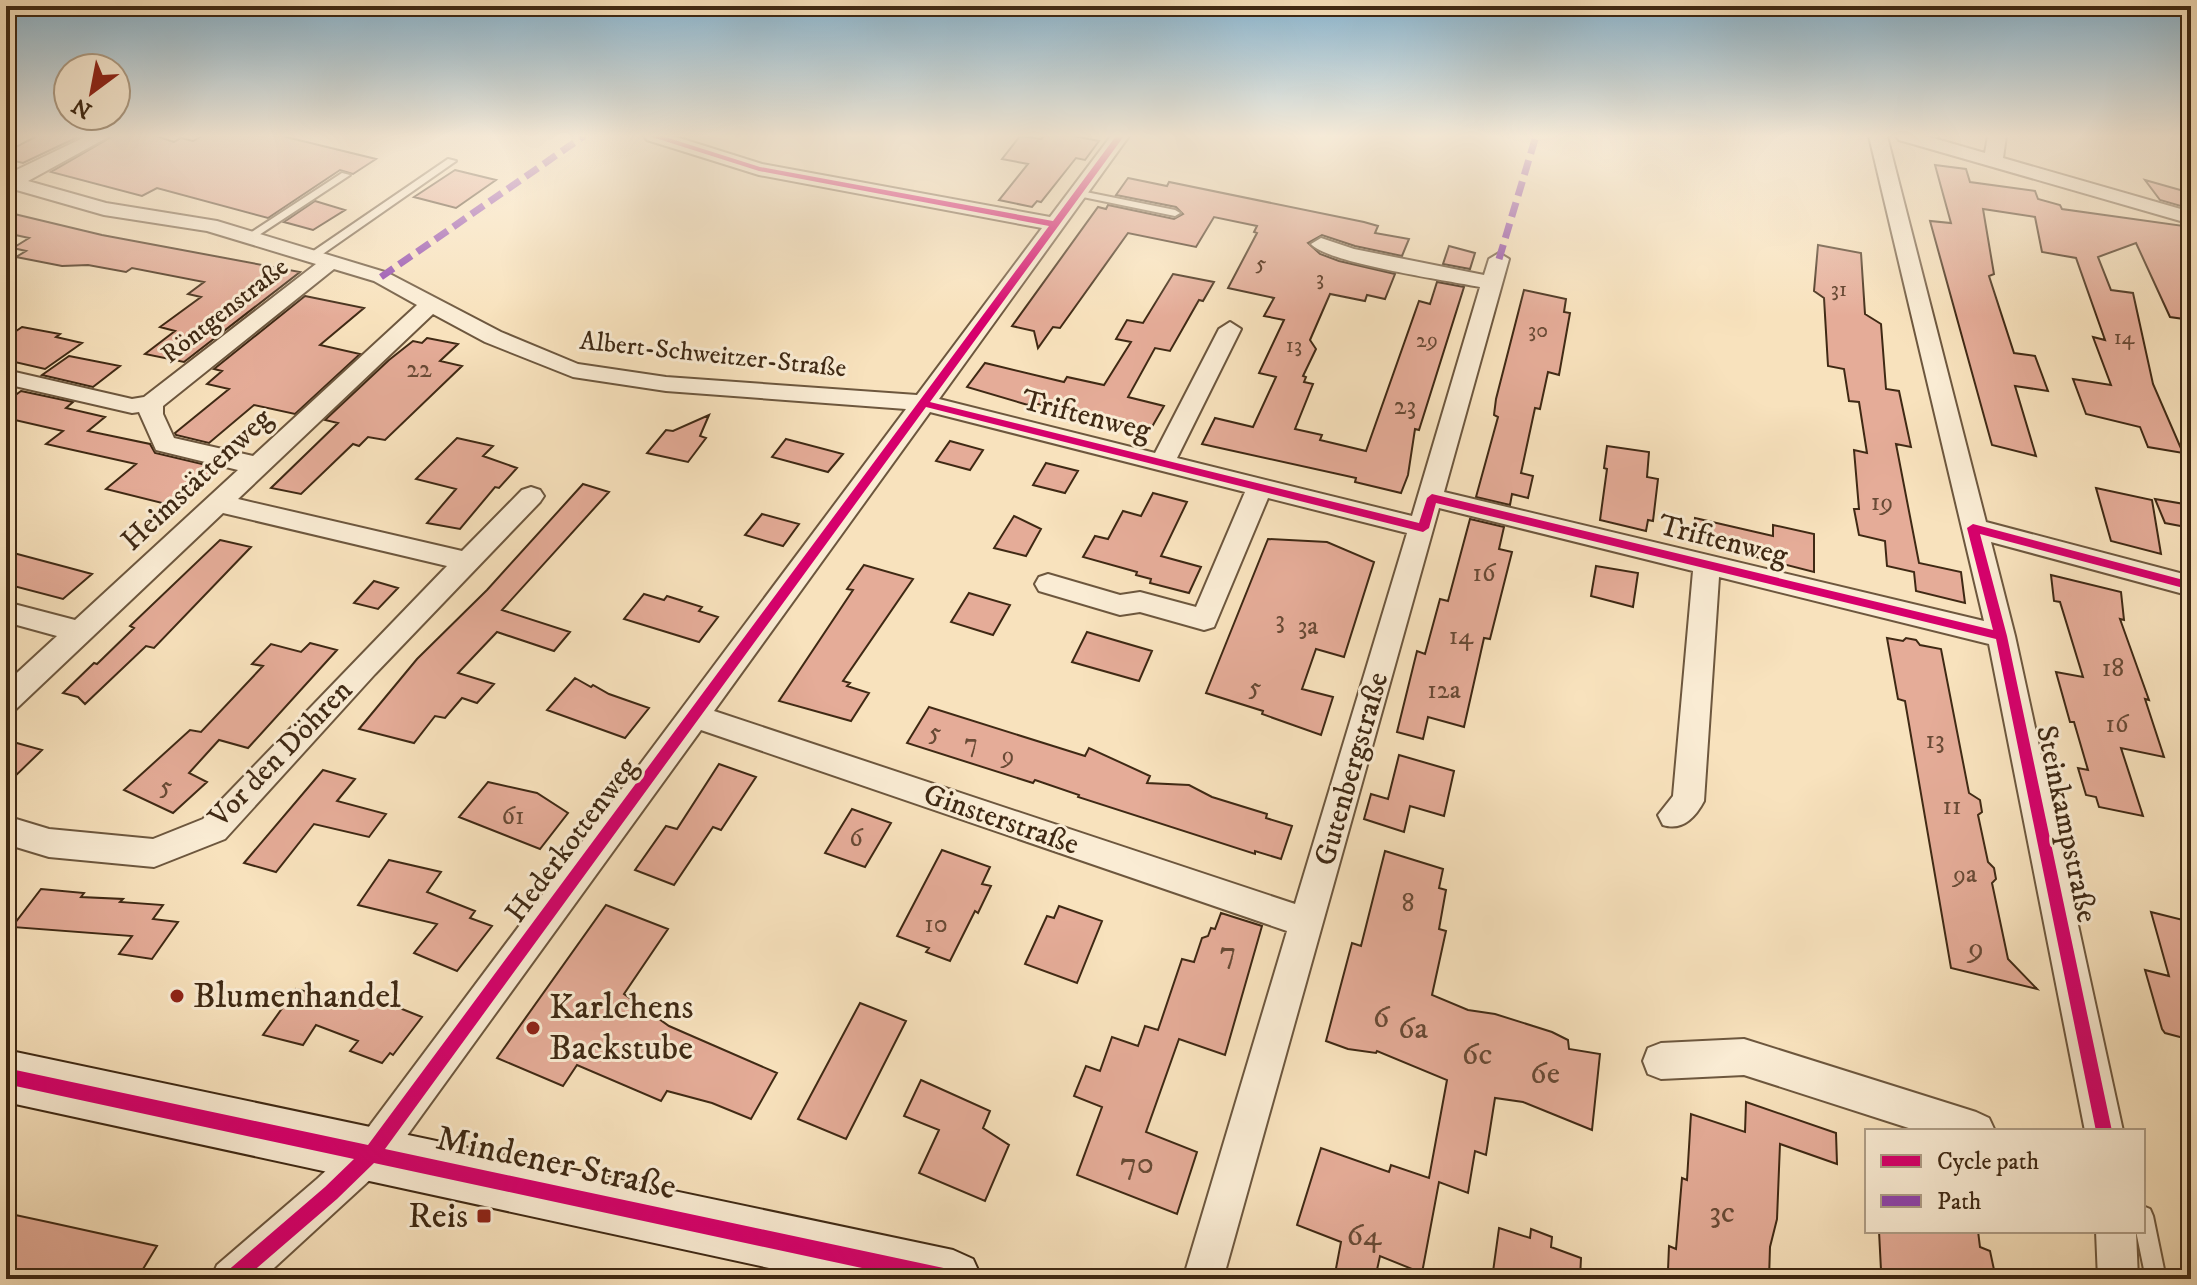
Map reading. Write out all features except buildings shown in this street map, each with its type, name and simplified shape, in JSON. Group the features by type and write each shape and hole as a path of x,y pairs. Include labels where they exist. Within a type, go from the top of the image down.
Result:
{"main road":[{"name":"Mindener Straße","path":"6,1076 953,1279"}],"street":[{"name":"Albert-Schweitzer-Straße","path":"58,196 104,209 210,225 381,277 534,356 573,370 605,377 923,403"},
{"path":"903,196 1053,224"},
{"path":"923,403 1074,196"},
{"name":"Steinkampstraße","path":"1893,196 2001,636 2104,1129"},
{"path":"2114,196 2191,218"},
{"path":"1321,244 1349,254 1493,283"},
{"name":"Röntgenstraße","path":"6,377 132,406 151,403 322,259"},
{"name":"Gutenbergstraße","path":"1203,1279 1428,513 1499,259"},
{"name":"Heimstättenweg","path":"6,701 431,304"},
{"name":"Triftenweg","path":"1163,461 1230,329"},
{"name":"Röntgenstraße","path":"151,403 151,414 165,444 258,466"},
{"name":"Triftenweg","path":"923,403 1260,487 1428,513 1707,564 2001,636"},
{"name":"Hederkottenweg","path":"231,1279 331,1193 372,1153 923,403"},
{"path":"1048,584 1120,605 1140,602 1204,620 1260,487"},
{"name":"Vor den Döhren","path":"6,830 49,843 154,853 214,829 531,496"},
{"path":"219,503 466,561"},
{"path":"1973,528 2191,586"},
{"path":"1674,815 1688,801 1707,564"},
{"path":"6,612 82,632"},
{"name":"Ginsterstraße","path":"695,716 1307,923"},
{"path":"1661,1061 1744,1057 1970,1129"},
{"path":"2116,1233 2118,1279"}],"lane":[{"path":"249,237 313,196"},
{"path":"322,259 405,196"},
{"path":"1091,196 1175,213"},
{"path":"2145,1226 2156,1279"}],"marked path":[{"path":"381,277 498,196"},
{"path":"1499,259 1518,196"}],"cycle path":[{"path":"903,196 1053,224"},
{"path":"231,1279 331,1193 372,1153 1076,196"},
{"path":"923,403 1423,528 1432,498 2001,636"},
{"path":"2104,1129 2001,636 1973,528 2191,586"},
{"path":"6,1076 953,1279"}],"place":[{"name":"Blumenhandel","path":"177,996"},
{"name":"Karlchens Backstube","path":"533,1028"},
{"name":"Reis","path":"484,1216"}]}
